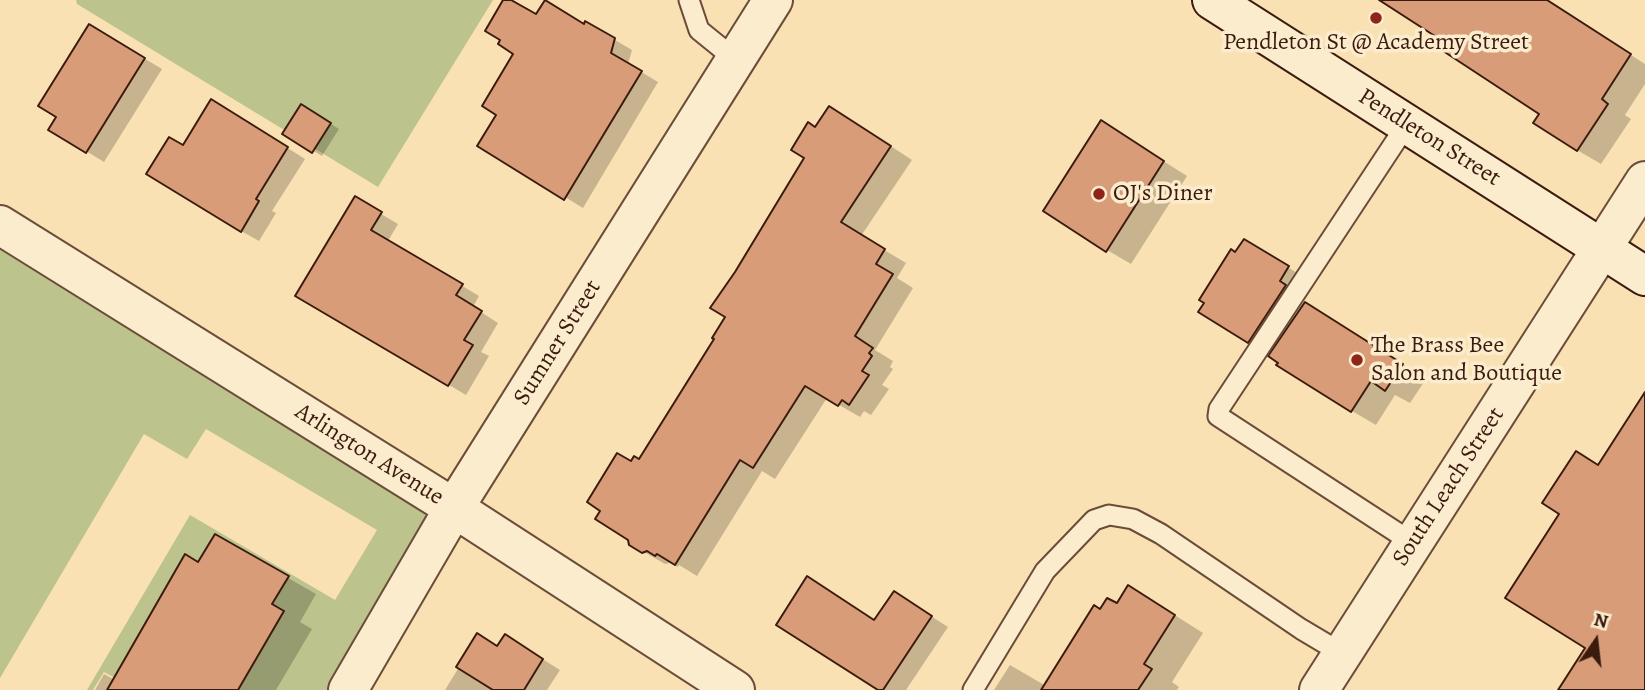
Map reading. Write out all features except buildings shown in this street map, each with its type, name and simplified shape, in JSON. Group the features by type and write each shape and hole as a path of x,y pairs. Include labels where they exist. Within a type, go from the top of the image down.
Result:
{"street":[{"name":"Pendleton Street","path":"1212,0 1645,276"},
{"name":"Sumner Street","path":"348,690 453,508 771,1"},
{"name":"South Leach Street","path":"1319,690 1645,181"},
{"name":"Arlington Avenue","path":"0,225 453,508 735,690"}],"lane":[{"path":"689,0 699,30 736,60"},
{"path":"1407,124 1219,409 1218,416 1413,543"},
{"path":"973,690 1045,571 1094,520 1109,515 1133,519 1161,534 1301,629 1343,654"}],"green space":[{"path":"76,0 493,0 378,187 77,4"},
{"path":"0,226 462,524 360,690 238,690 283,611 272,604 288,576 215,534 198,562 184,555 123,661 128,685 104,672 93,690 87,690 190,515 335,600 377,530 206,429 187,459 144,434 0,678"}],"place":[{"name":"Pendleton St @ Academy Street","path":"1376,18"},
{"name":"OJ's Diner","path":"1099,194"},
{"name":"The Brass Bee Salon and Boutique","path":"1357,360"}]}
